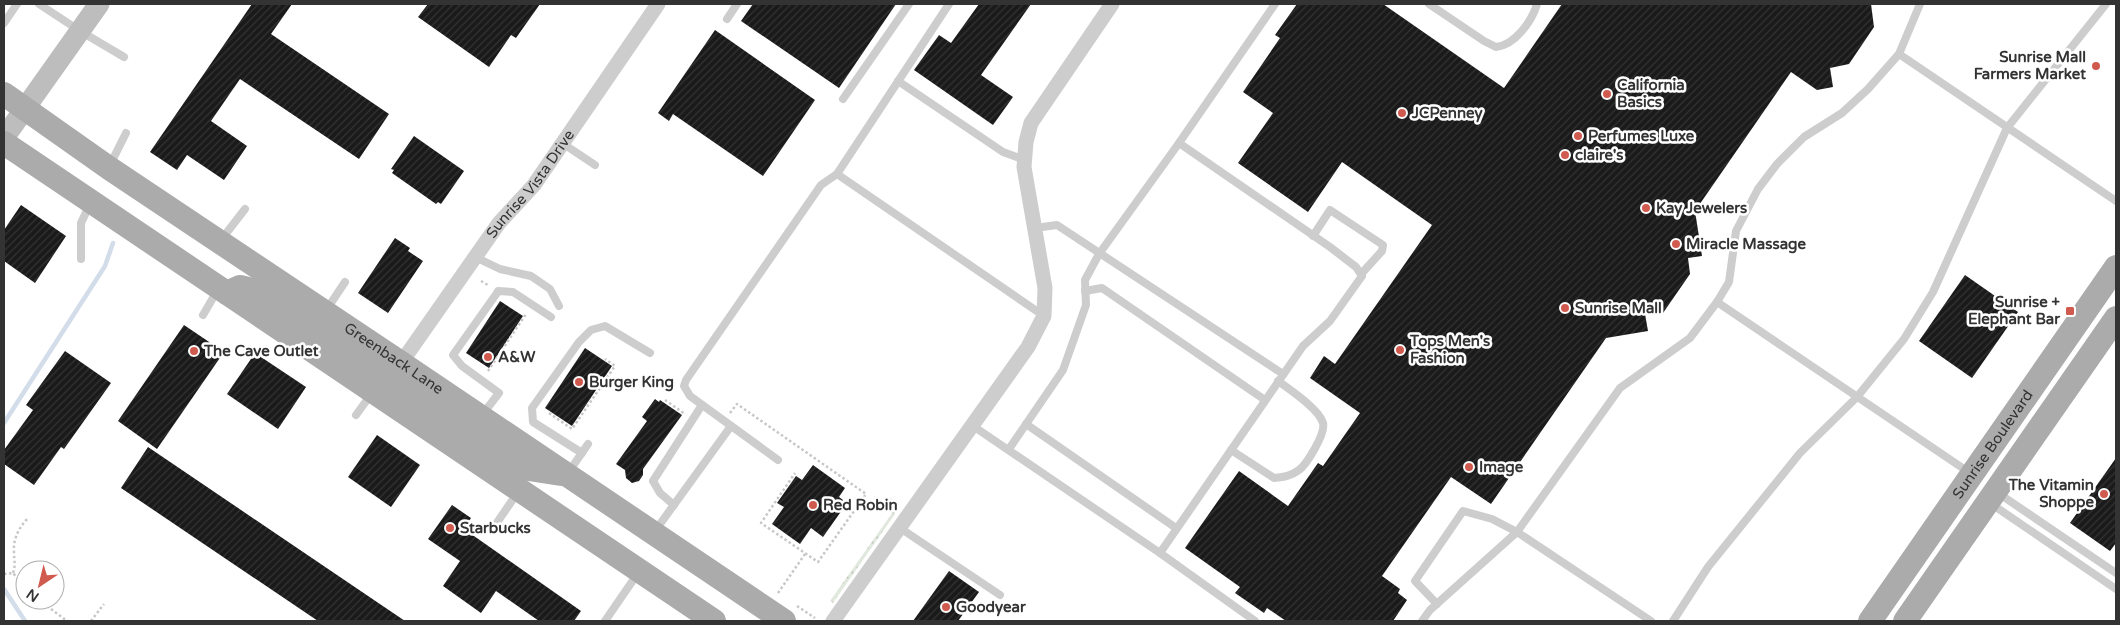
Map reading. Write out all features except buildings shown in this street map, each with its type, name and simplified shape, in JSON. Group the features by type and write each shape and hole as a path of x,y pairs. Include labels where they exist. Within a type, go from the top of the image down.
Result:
{"main road":[{"path":"4,138 99,4"},
{"name":"Greenback Lane","path":"4,94 109,168 567,475 654,532 788,612"},
{"path":"4,143 373,391 455,452 520,490 714,621"},
{"name":"Sunrise Boulevard","path":"1870,621 2116,267"},
{"path":"223,290 240,287 261,292 372,368 389,369 401,362"},
{"name":"Sunrise Boulevard","path":"1905,621 2116,318"},
{"path":"373,391 397,386 522,468 567,475"}],"street":[{"name":"Sunrise Vista Drive","path":"401,362 499,223 534,185 658,4"},
{"path":"833,621 1028,347 1044,316 1045,288 1024,167 1026,142 1031,123 1112,4"}],"lane":[{"path":"4,23 17,4"},
{"path":"39,4 80,32 124,57"},
{"path":"727,19 738,4"},
{"path":"843,99 909,4"},
{"path":"778,460 702,405 686,391 684,386 686,380 821,185 837,174 949,4"},
{"path":"1009,449 1063,370 1086,305 1085,280 1099,254 1275,4"},
{"path":"1429,4 1496,47 1508,43 1521,32 1537,4"},
{"path":"1422,621 1437,604 1517,532 1620,388 1690,338 1717,302 1729,282 1736,231 1758,189 1777,164 1804,137 1842,113 1868,89 1899,54 1920,4"},
{"path":"1673,621 1708,567 1800,453 1857,397 1904,338 1933,292 2007,128 2106,4"},
{"path":"1899,54 2116,201"},
{"path":"898,81 1003,152 1025,160"},
{"path":"109,168 126,134"},
{"path":"562,143 595,165"},
{"path":"1178,144 1337,252 1362,273"},
{"path":"837,174 1044,316"},
{"path":"80,259 81,222 91,202"},
{"path":"220,242 245,209"},
{"path":"1160,553 1303,346 1330,321 1358,283 1362,273 1382,251 1383,245 1332,210 1329,211 1313,236"},
{"path":"1035,228 1057,225 1281,377 1316,412 1323,423 1323,434 1302,469 1289,476 1274,478 1231,450"},
{"path":"475,257 500,269 531,276 550,289 559,306"},
{"path":"325,312 345,282"},
{"path":"1085,291 1102,288 1265,400"},
{"path":"203,315 223,290"},
{"path":"481,417 499,393 462,366 453,355 498,291 513,292 551,317"},
{"path":"1717,302 1971,475"},
{"path":"582,453 533,422 532,408 579,342 591,330 605,326 650,353"},
{"path":"356,415 373,391"},
{"path":"674,505 660,493 653,481 702,405"},
{"path":"654,532 728,423"},
{"path":"1026,424 1176,528"},
{"path":"973,426 1160,553 1255,621"},
{"path":"567,475 588,444"},
{"path":"496,524 520,490"},
{"path":"1992,496 2116,573"},
{"path":"1992,496 2116,589"},
{"path":"1437,604 1415,581 1463,511 1492,519 1517,532 1651,621"},
{"path":"900,528 1000,595"},
{"path":"605,621 639,572"}],"path":[{"path":"479,379 486,374 527,315 502,299 481,281"},
{"path":"549,412 572,429 615,366 605,359"},
{"path":"728,423 737,404 866,494 818,562 761,523 795,473"},
{"path":"5,574 14,573 16,565 14,539 28,518"},
{"path":"785,598 778,592 805,554"},
{"path":"91,621 104,604"},
{"path":"52,610 67,621"},
{"path":"788,612 814,618"}],"shaded area":[{"path":"888,497 894,500 895,509 885,502 885,498"},
{"path":"895,509 895,514 833,603 830,601"}],"waterway":[{"path":"4,423 105,266 113,243"},
{"path":"4,589 25,621"}],"place":[{"name":"Sunrise Mall Farmers Market","path":"2096,66"},
{"name":"California Basics","path":"1607,94"},
{"name":"JCPenney","path":"1402,113"},
{"name":"Perfumes Luxe","path":"1578,136"},
{"name":"claire's","path":"1565,155"},
{"name":"Kay Jewelers","path":"1646,208"},
{"name":"Miracle Massage","path":"1676,244"},
{"name":"Sunrise Mall","path":"1565,308"},
{"name":"Sunrise + Elephant Bar","path":"2070,311"},
{"name":"Tops Men's Fashion","path":"1400,350"},
{"name":"The Cave Outlet","path":"194,351"},
{"name":"A&W","path":"488,357"},
{"name":"Burger King","path":"579,382"},
{"name":"Image","path":"1469,467"},
{"name":"The Vitamin Shoppe","path":"2104,494"},
{"name":"Red Robin","path":"813,505"},
{"name":"Starbucks","path":"450,528"},
{"name":"Goodyear","path":"946,607"}]}
